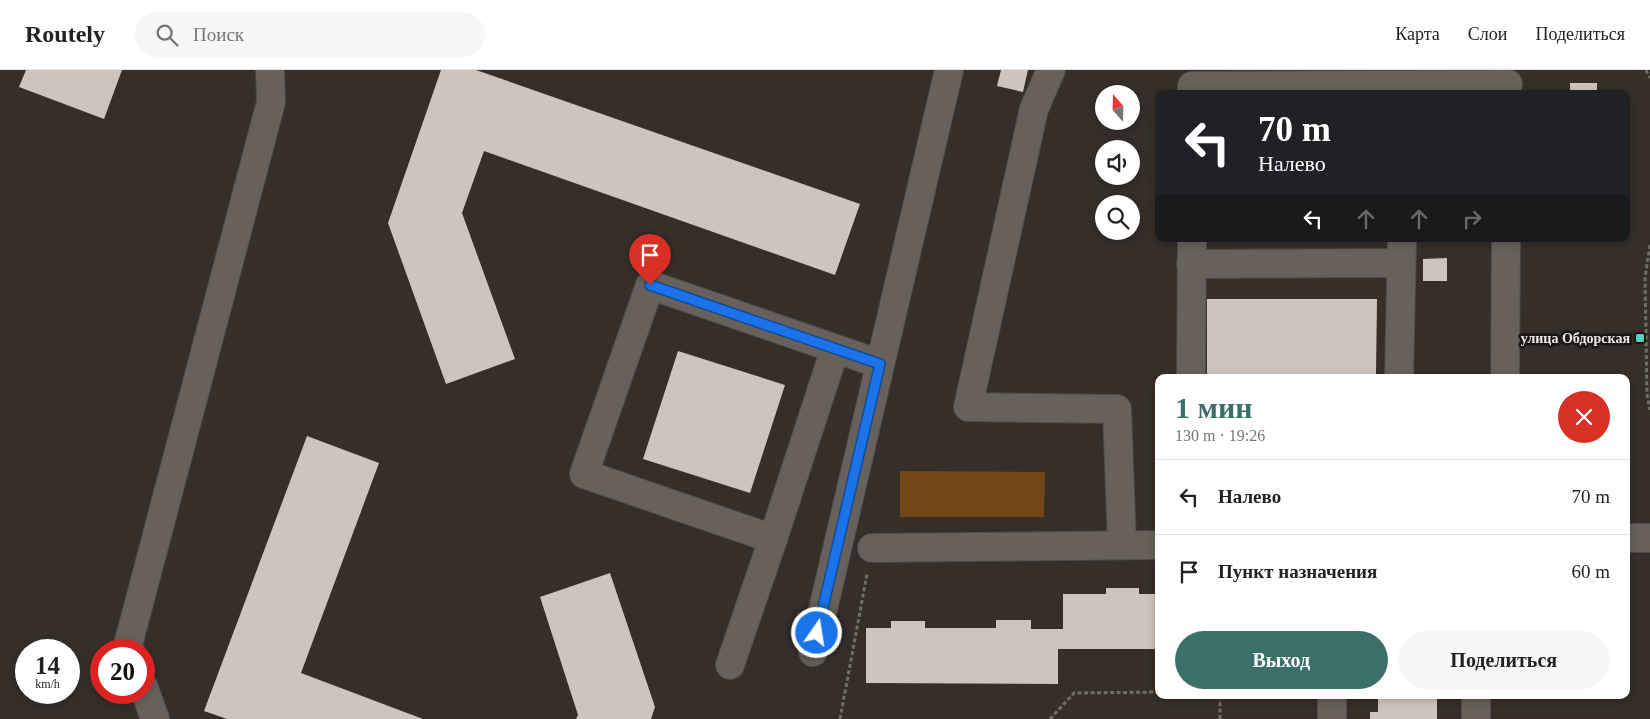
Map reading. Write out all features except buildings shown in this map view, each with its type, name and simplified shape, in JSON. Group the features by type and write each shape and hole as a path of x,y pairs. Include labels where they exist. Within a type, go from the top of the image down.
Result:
{"lane":[{"path":"130,639 271,102 270,70"},
{"path":"813,652 949,70"},
{"path":"1051,70 1034,109 968,407 1117,409 1122,545"},
{"path":"1192,90 1192,86 1404,90 1509,83"},
{"path":"1505,374 1506,242"},
{"path":"1191,374 1192,251 1401,251 1399,374"},
{"path":"773,540 584,474 650,285 880,364"},
{"path":"730,665 835,349"},
{"path":"1630,538 1650,538"},
{"path":"872,548 1155,544"},
{"path":"1332,699 1332,719"},
{"path":"1476,699 1476,719"},
{"path":"150,704 155,719"}],"path":[{"path":"1646,70 1650,78"},
{"path":"1650,245 1645,278 1646,394 1650,410"},
{"path":"840,719 872,548"},
{"path":"1050,719 1074,693 1155,692"},
{"path":"1220,699 1220,719"}],"shaded area":[{"path":"900,471 1045,472 1044,517 900,517"}],"place":[{"name":"улица Обдорская","path":"1640,338"}],"route":[{"path":"650,285 880,364 817,633"}]}
